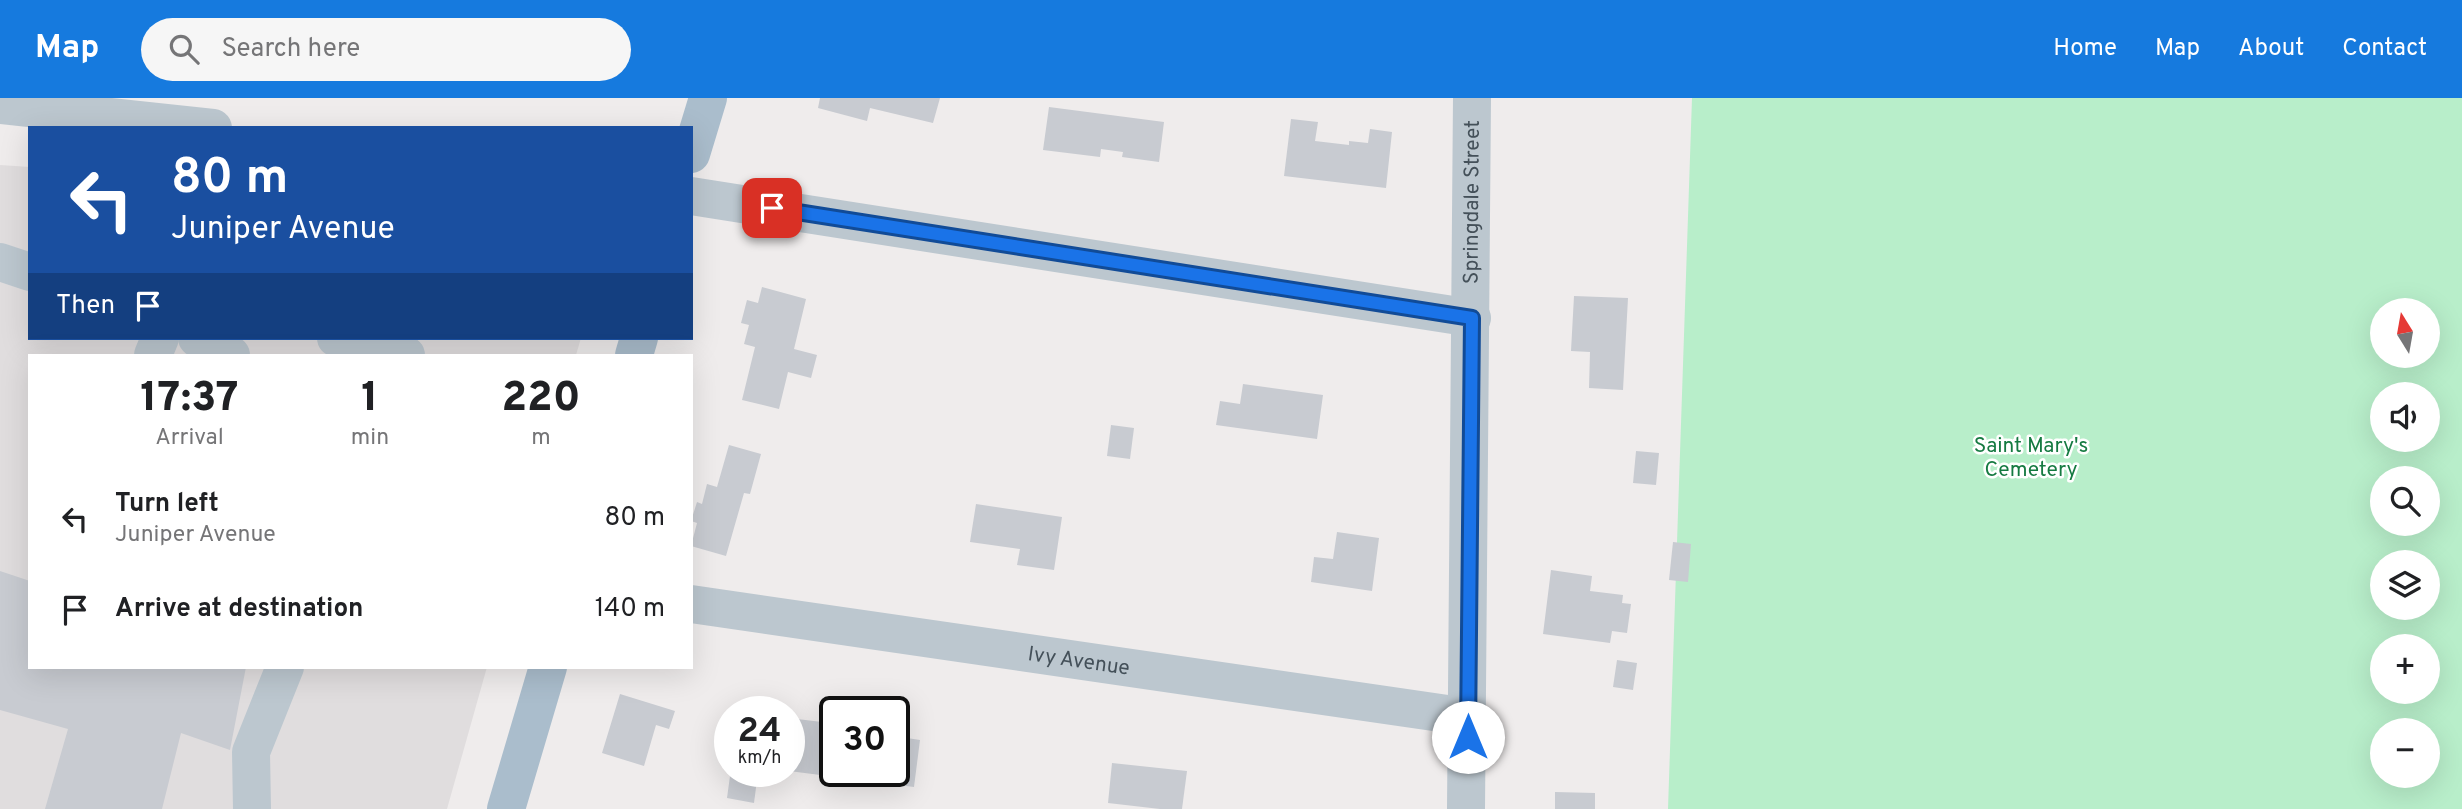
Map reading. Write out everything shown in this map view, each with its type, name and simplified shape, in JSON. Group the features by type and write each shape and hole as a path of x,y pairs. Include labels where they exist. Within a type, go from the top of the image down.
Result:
{"main road":[{"path":"693,147 708,98"},
{"path":"506,809 547,669"}],"street":[{"name":"Springdale Street","path":"1466,809 1472,98"},
{"path":"0,106 195,126"},
{"path":"693,196 1472,318"},
{"path":"0,262 28,271"},
{"path":"200,340 215,351 227,354"},
{"path":"344,340 403,354"},
{"name":"Ivy Avenue","path":"693,604 1468,717"},
{"path":"252,809 251,752 284,669"}],"shaded area":[{"path":"0,165 28,167 28,340 580,340 576,354 28,354 28,669 486,669 447,809 0,809"}],"green space":[{"name":"Saint Mary's Cemetery","path":"1692,98 2462,98 2462,809 1668,809"}],"building":[{"path":"820,98 940,98 933,123 870,108 867,121 818,108"},
{"path":"1049,107 1164,122 1159,162 1122,157 1123,152 1101,149 1100,157 1043,150"},
{"path":"1291,119 1318,122 1315,141 1349,145 1349,141 1368,143 1370,129 1392,132 1386,188 1284,176"},
{"path":"762,287 806,299 794,349 817,355 811,378 788,372 779,409 742,400 755,347 744,344 749,325 741,323 747,300 758,303"},
{"path":"1574,296 1628,298 1623,390 1589,388 1590,352 1571,351"},
{"path":"1243,384 1323,395 1317,439 1216,425 1220,401 1240,404"},
{"path":"1111,425 1134,428 1130,459 1107,456"},
{"path":"729,445 761,454 750,494 744,493 726,556 693,547 697,523 693,522 693,515 697,502 702,504 707,484 717,487"},
{"path":"1636,451 1659,453 1656,485 1633,483"},
{"path":"976,504 1062,517 1054,570 1017,565 1020,549 970,542"},
{"path":"1337,532 1379,538 1372,591 1311,582 1314,557 1333,559"},
{"path":"1673,542 1691,544 1688,582 1669,580"},
{"path":"1551,570 1592,576 1590,591 1623,595 1622,603 1631,604 1627,633 1612,631 1610,643 1543,634"},
{"path":"0,571 28,580 28,669 246,669 230,750 181,733 162,809 45,809 68,729 0,710"},
{"path":"1617,660 1637,663 1633,690 1613,687"},
{"path":"620,694 675,711 669,729 656,725 644,766 602,753"},
{"path":"805,720 819,722 819,775 805,773"},
{"path":"910,738 920,740 914,787 910,786"},
{"path":"1112,763 1187,771 1182,809 1108,803"},
{"path":"728,787 756,787 754,803 727,798"},
{"path":"1555,792 1595,793 1595,809 1555,809"}],"route":[{"path":"772,208 1472,318 1468,737"}]}
